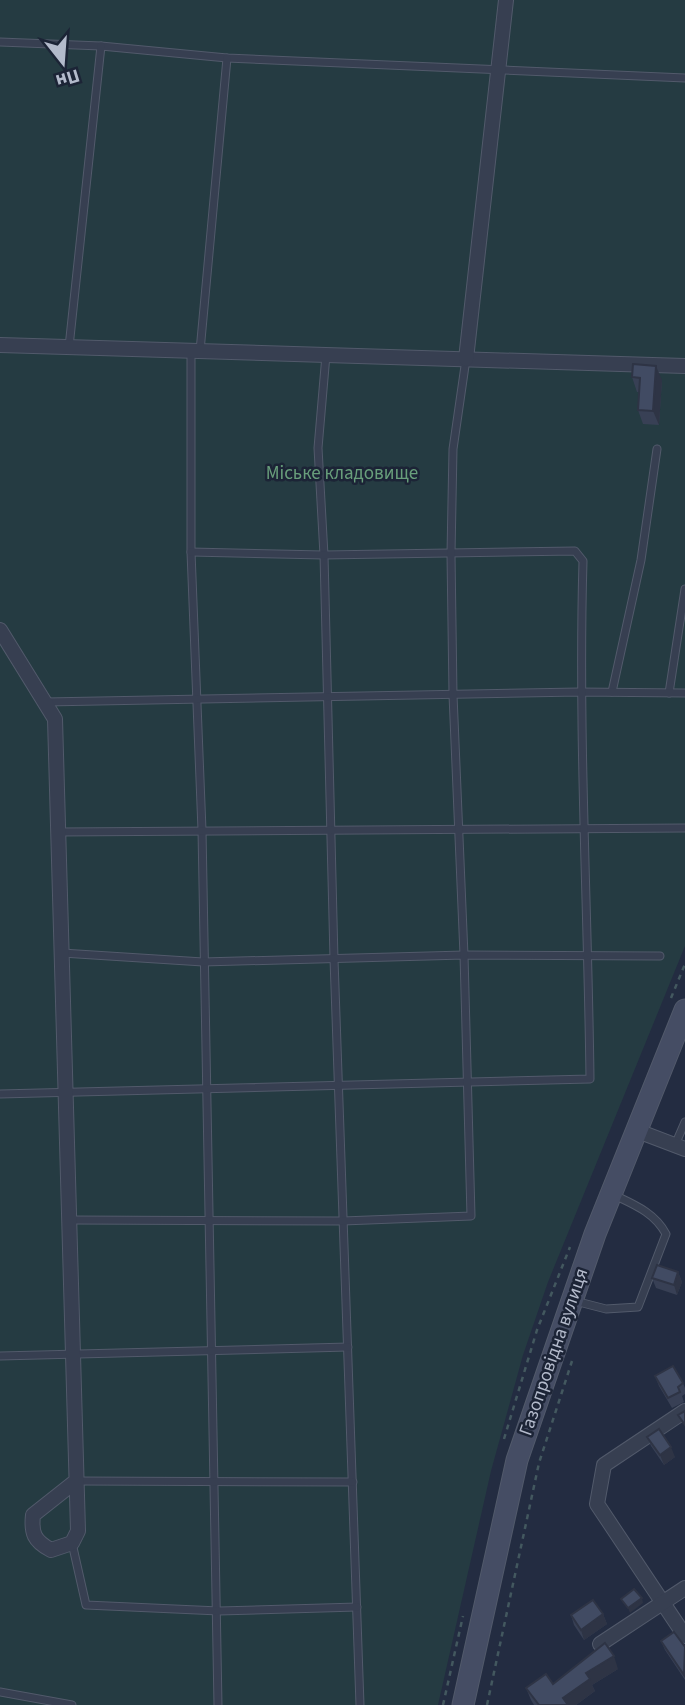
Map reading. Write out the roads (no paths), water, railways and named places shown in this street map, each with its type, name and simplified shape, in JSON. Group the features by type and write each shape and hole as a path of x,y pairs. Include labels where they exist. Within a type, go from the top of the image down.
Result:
{"main road":[{"name":"Газопровідна вулиця","path":"463,1705 517,1460 570,1300 635,1130 685,1010"}],"street":[{"path":"466,359 506,0"},
{"path":"0,345 685,366"},
{"path":"0,630 55,719 78,1531 72,1543 51,1550 38,1543 31,1531 33,1515 76,1481"},
{"path":"635,1130 680,1147"},
{"path":"685,1411 604,1465 597,1504 685,1636"},
{"path":"600,1644 685,1588"}],"lane":[{"path":"0,42 101,46 227,58 685,78"},
{"path":"69,347 101,46"},
{"path":"218,1705 219,1611 208,1220 202,830 191,552 196,351 227,58"},
{"path":"326,355 318,449 324,555 334,959 360,1705"},
{"path":"70,1220 344,1221 471,1216 453,695 451,554 453,449 466,359"},
{"path":"612,692 641,561 657,449"},
{"path":"0,1094 207,1091 590,1079 586,826 579,692 583,561 580,555 575,551 550,549 451,554 191,552"},
{"path":"669,693 685,589"},
{"path":"46,702 327,695 579,692 685,694"},
{"path":"59,832 586,826 685,828"},
{"path":"61,953 203,962 464,955 660,956"},
{"path":"680,1147 685,1122"},
{"path":"570,1300 606,1309 638,1307 666,1234 660,1222 646,1210 611,1193"},
{"path":"0,1356 348,1347"},
{"path":"76,1481 352,1482"},
{"path":"72,1543 86,1605 219,1611 357,1606"},
{"path":"0,1692 72,1705"}],"park label":[{"name":"Міське кладовище","path":"342,473"}]}
